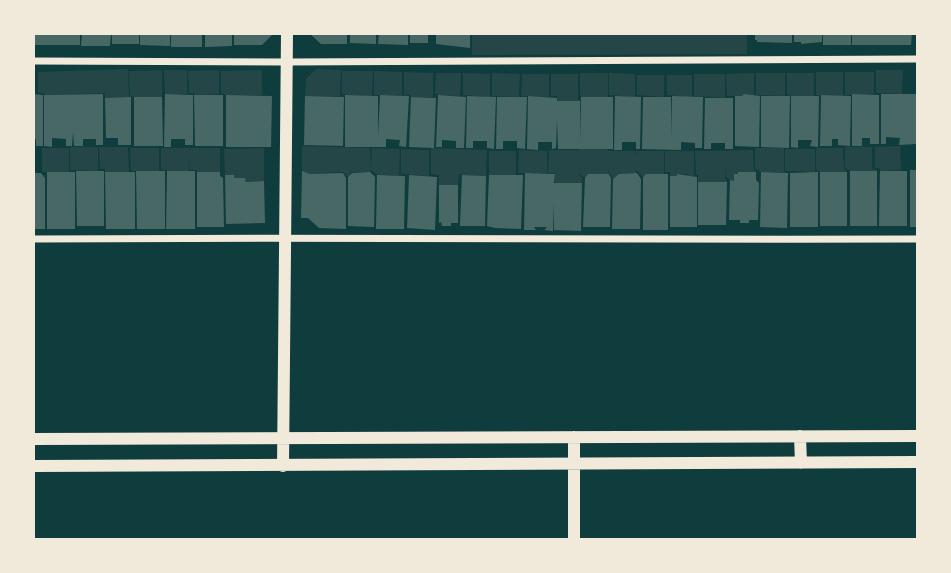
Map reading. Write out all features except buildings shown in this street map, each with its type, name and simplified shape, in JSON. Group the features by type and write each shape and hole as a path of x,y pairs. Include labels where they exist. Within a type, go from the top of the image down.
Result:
{"street":[{"path":"283,466 287,33"},
{"path":"33,61 918,59"},
{"path":"33,239 918,239"},
{"path":"800,436 801,463"},
{"path":"33,439 918,436"},
{"path":"574,437 574,540"},
{"path":"33,466 918,462"}],"shaded area":[{"path":"472,33 747,33 747,54 472,55"},
{"path":"128,69 129,97 105,98 105,93 38,93 38,72"},
{"path":"316,69 341,70 340,96 305,96 306,79"},
{"path":"162,70 162,97 130,96 129,71"},
{"path":"164,70 187,70 187,94 165,94"},
{"path":"219,70 219,94 189,93 188,71"},
{"path":"262,70 262,95 221,93 221,71"},
{"path":"876,70 903,70 902,94 876,93"},
{"path":"342,71 373,71 372,96 342,94"},
{"path":"374,71 402,72 402,95 374,95"},
{"path":"404,72 433,73 433,97 404,95"},
{"path":"816,72 843,72 843,96 816,95"},
{"path":"845,72 874,72 874,94 845,95"},
{"path":"436,73 461,73 460,96 435,94"},
{"path":"463,73 490,74 490,97 463,95"},
{"path":"492,73 520,74 519,97 492,96"},
{"path":"580,73 608,73 608,97 581,97"},
{"path":"609,73 635,74 635,97 609,95"},
{"path":"754,73 754,96 727,96 726,74"},
{"path":"756,73 785,73 785,96 756,95"},
{"path":"787,73 814,73 814,96 787,94"},
{"path":"522,74 549,74 549,97 521,96"},
{"path":"551,74 578,74 580,101 558,101 557,96 551,96"},
{"path":"694,74 725,74 725,98 694,96"},
{"path":"637,75 664,75 664,97 637,95"},
{"path":"667,75 692,75 692,97 667,95"},
{"path":"302,146 370,148 371,169 372,148 400,149 399,175 377,175 371,170 351,172 348,177 343,172 310,174 302,171"},
{"path":"900,146 901,170 880,171 880,168 875,168 875,147"},
{"path":"70,147 98,147 98,171 70,170"},
{"path":"99,147 128,147 129,172 105,172 105,169 100,169"},
{"path":"845,147 872,147 872,168 877,171 850,171 845,168"},
{"path":"42,148 69,148 69,172 42,172"},
{"path":"130,148 159,148 159,171 131,171"},
{"path":"161,148 220,148 220,172 190,170 189,160 189,171 161,170"},
{"path":"264,148 264,181 246,182 245,178 225,175 224,149"},
{"path":"431,148 487,150 486,176 459,174 458,185 439,185 439,175 431,174"},
{"path":"755,148 784,148 784,172 761,172 755,169"},
{"path":"816,148 843,148 844,169 847,172 820,172 816,169"},
{"path":"401,149 429,150 429,176 401,174"},
{"path":"785,149 815,149 815,172 785,171"},
{"path":"519,150 547,151 547,173 518,173"},
{"path":"549,150 635,151 636,156 636,151 664,151 664,174 646,174 643,177 636,170 636,173 619,174 613,179 608,171 607,174 589,174 585,178 578,173 582,183 555,183 555,173 548,173"},
{"path":"753,150 756,172 739,172 734,175 734,181 730,180 726,177 725,164 725,178 727,182 698,182 695,151"},
{"path":"489,151 516,151 516,175 489,175"},
{"path":"665,151 694,151 694,176 670,176 670,172 665,172"}]}
